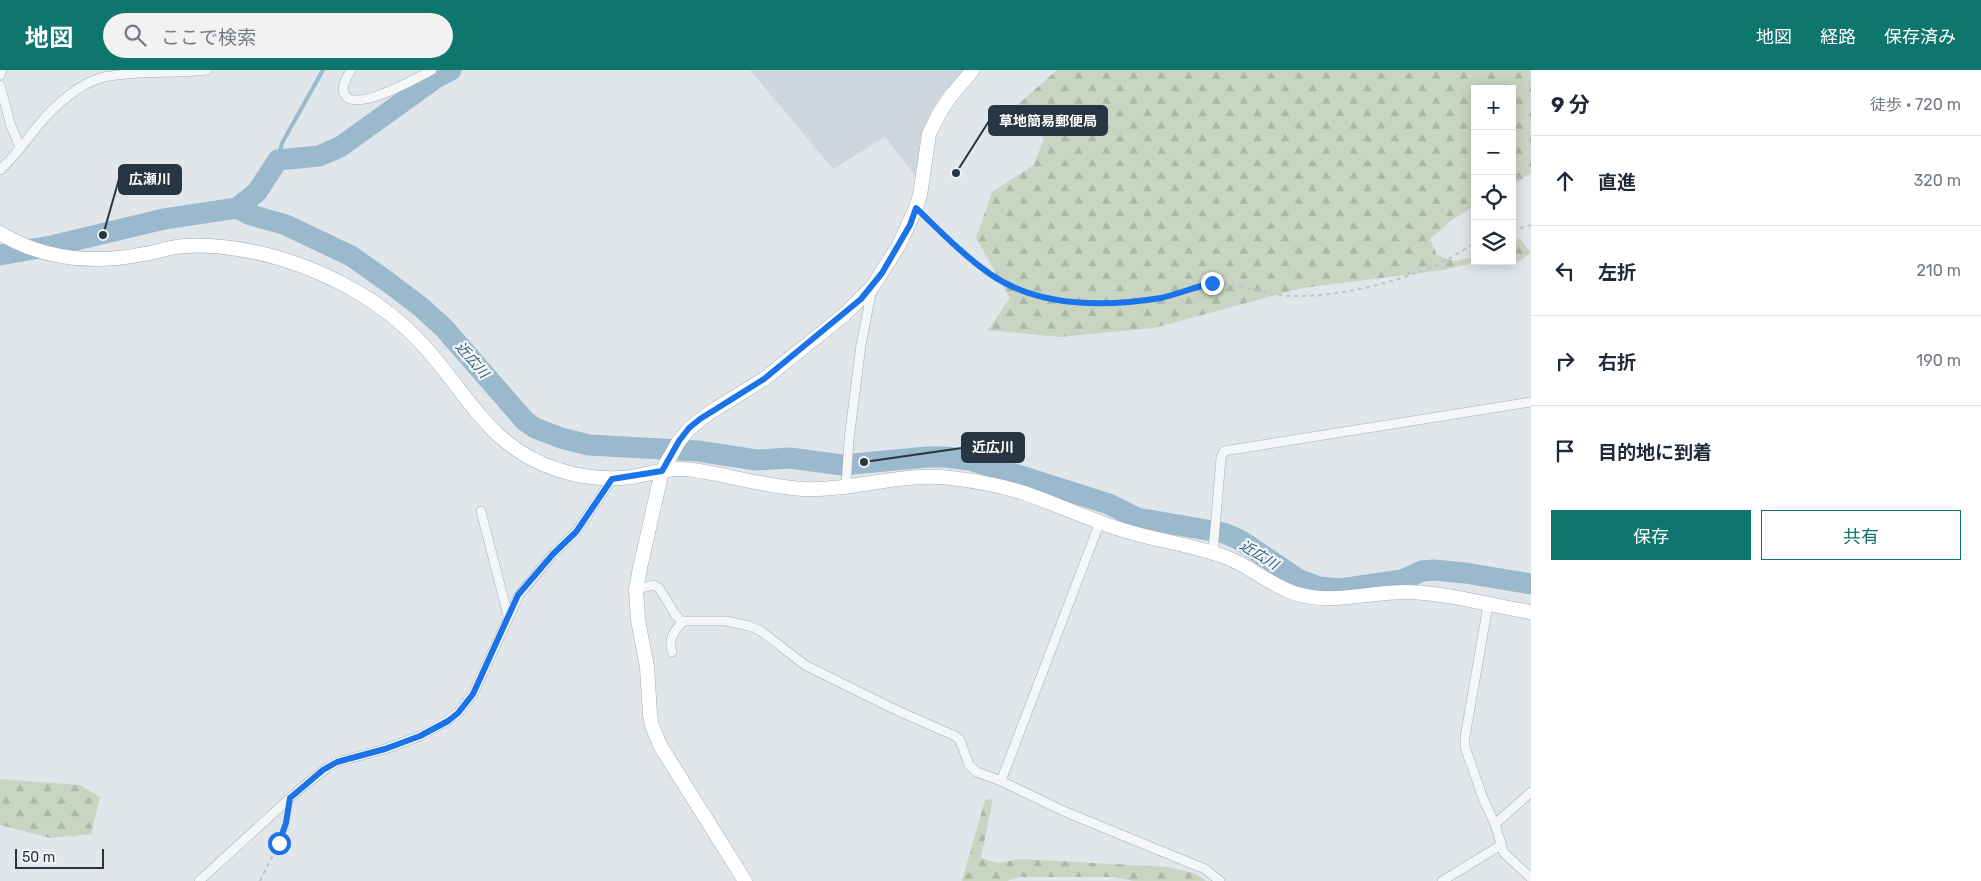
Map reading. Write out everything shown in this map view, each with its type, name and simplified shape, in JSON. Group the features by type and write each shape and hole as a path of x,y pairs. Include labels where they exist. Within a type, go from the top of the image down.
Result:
{"street":[{"path":"0,75 2,70"},
{"path":"0,170 12,160 20,147 54,109 66,98 91,82 115,75 207,70"},
{"path":"351,70 344,89 344,95 348,99 355,100 377,96 432,70"},
{"path":"744,881 661,747 652,726 648,704 648,667 638,620 636,589 662,471 674,449 689,428 709,413 764,379 844,315 872,286 899,245 916,208 920,195 929,134 950,97 973,70"},
{"path":"0,86 11,126 20,147"},
{"path":"0,233 23,246 64,257 100,260 115,259 181,246 205,246 236,248 282,259 318,272 336,280 371,301 411,332 485,423 511,447 542,465 561,472 596,479 612,479 662,471 690,469 800,488 846,480 938,476 996,485 1025,493 1134,533 1214,547 1284,589 1309,597 1344,599 1407,592 1429,594 1531,612"},
{"path":"846,480 849,439 872,286"},
{"path":"1214,547 1221,458 1224,451 1531,402"},
{"path":"199,881 323,770 337,762 385,749 420,736 448,721 458,713 473,694 518,595 553,554 576,532 612,479"},
{"path":"481,511 508,616"},
{"path":"1002,781 1100,522"},
{"path":"636,589 654,585 659,588 677,618 683,622 726,621 739,623 755,629 804,665 955,736 960,740 967,762 972,769 1002,781 1051,806 1205,869 1220,881"},
{"path":"1488,605 1464,738 1470,763 1495,824 1501,845 1507,857 1531,878"},
{"path":"672,652 672,634 683,622"},
{"path":"1495,824 1531,792"},
{"path":"1442,881 1501,845"}],"path":[{"path":"916,208 961,251 992,275 1014,287 1040,296 1066,301 1124,303 1163,297 1212,283 1291,296 1362,289 1391,282 1433,267 1471,245"},
{"path":"1516,229 1531,225"},
{"path":"260,881 279,843 286,823 290,798"}],"shaded area":[{"path":"750,70 964,70 942,94 929,116 923,134 916,177 885,137 833,169"}],"green space":[{"path":"1057,70 1531,70 1531,173 1516,183 1516,85 1471,85 1471,208 1452,220 1430,239 1437,255 1454,261 1471,258 1471,264 1444,270 1302,288 1154,328 1060,337 988,330 1010,298 976,238 992,192 1034,165 1044,138 1004,117"},
{"path":"1520,238 1531,253 1517,262 1516,261 1516,240"},
{"path":"0,779 80,785 100,797 91,834 50,838 0,825"},
{"path":"993,799 981,858 997,863 1021,859 1167,867 1194,873 1206,881 1133,881 1114,877 1019,877 1007,881 962,881 985,800"}],"waterway":[{"path":"278,160 282,143 323,70"},
{"path":"0,255 51,246 164,219 237,208 257,192 278,160 319,156 340,147 436,78 451,70"},
{"name":"近広川","path":"237,208 251,215 286,225 351,256 388,282 421,307 444,328 525,421 535,428 561,438 589,445 698,451 756,460 790,458 842,465 927,457 970,460 1109,504 1137,518 1224,533 1240,540 1298,579 1319,587 1340,589 1402,580 1422,571 1434,570 1531,584"}],"place":[{"name":"草地簡易郵便局","path":"956,173"},
{"name":"広瀬川","path":"103,235"},
{"name":"近広川","path":"864,462"}],"route":[{"path":"279,843 286,823 290,798 323,770 337,762 385,749 420,736 448,721 458,713 473,694 518,595 553,554 576,532 612,479 662,471 679,441 689,428 720,405 749,390 844,315 861,299 882,273 910,225 916,208 961,251 992,275 1014,287 1040,296 1066,301 1124,303 1163,297 1212,283"}]}
